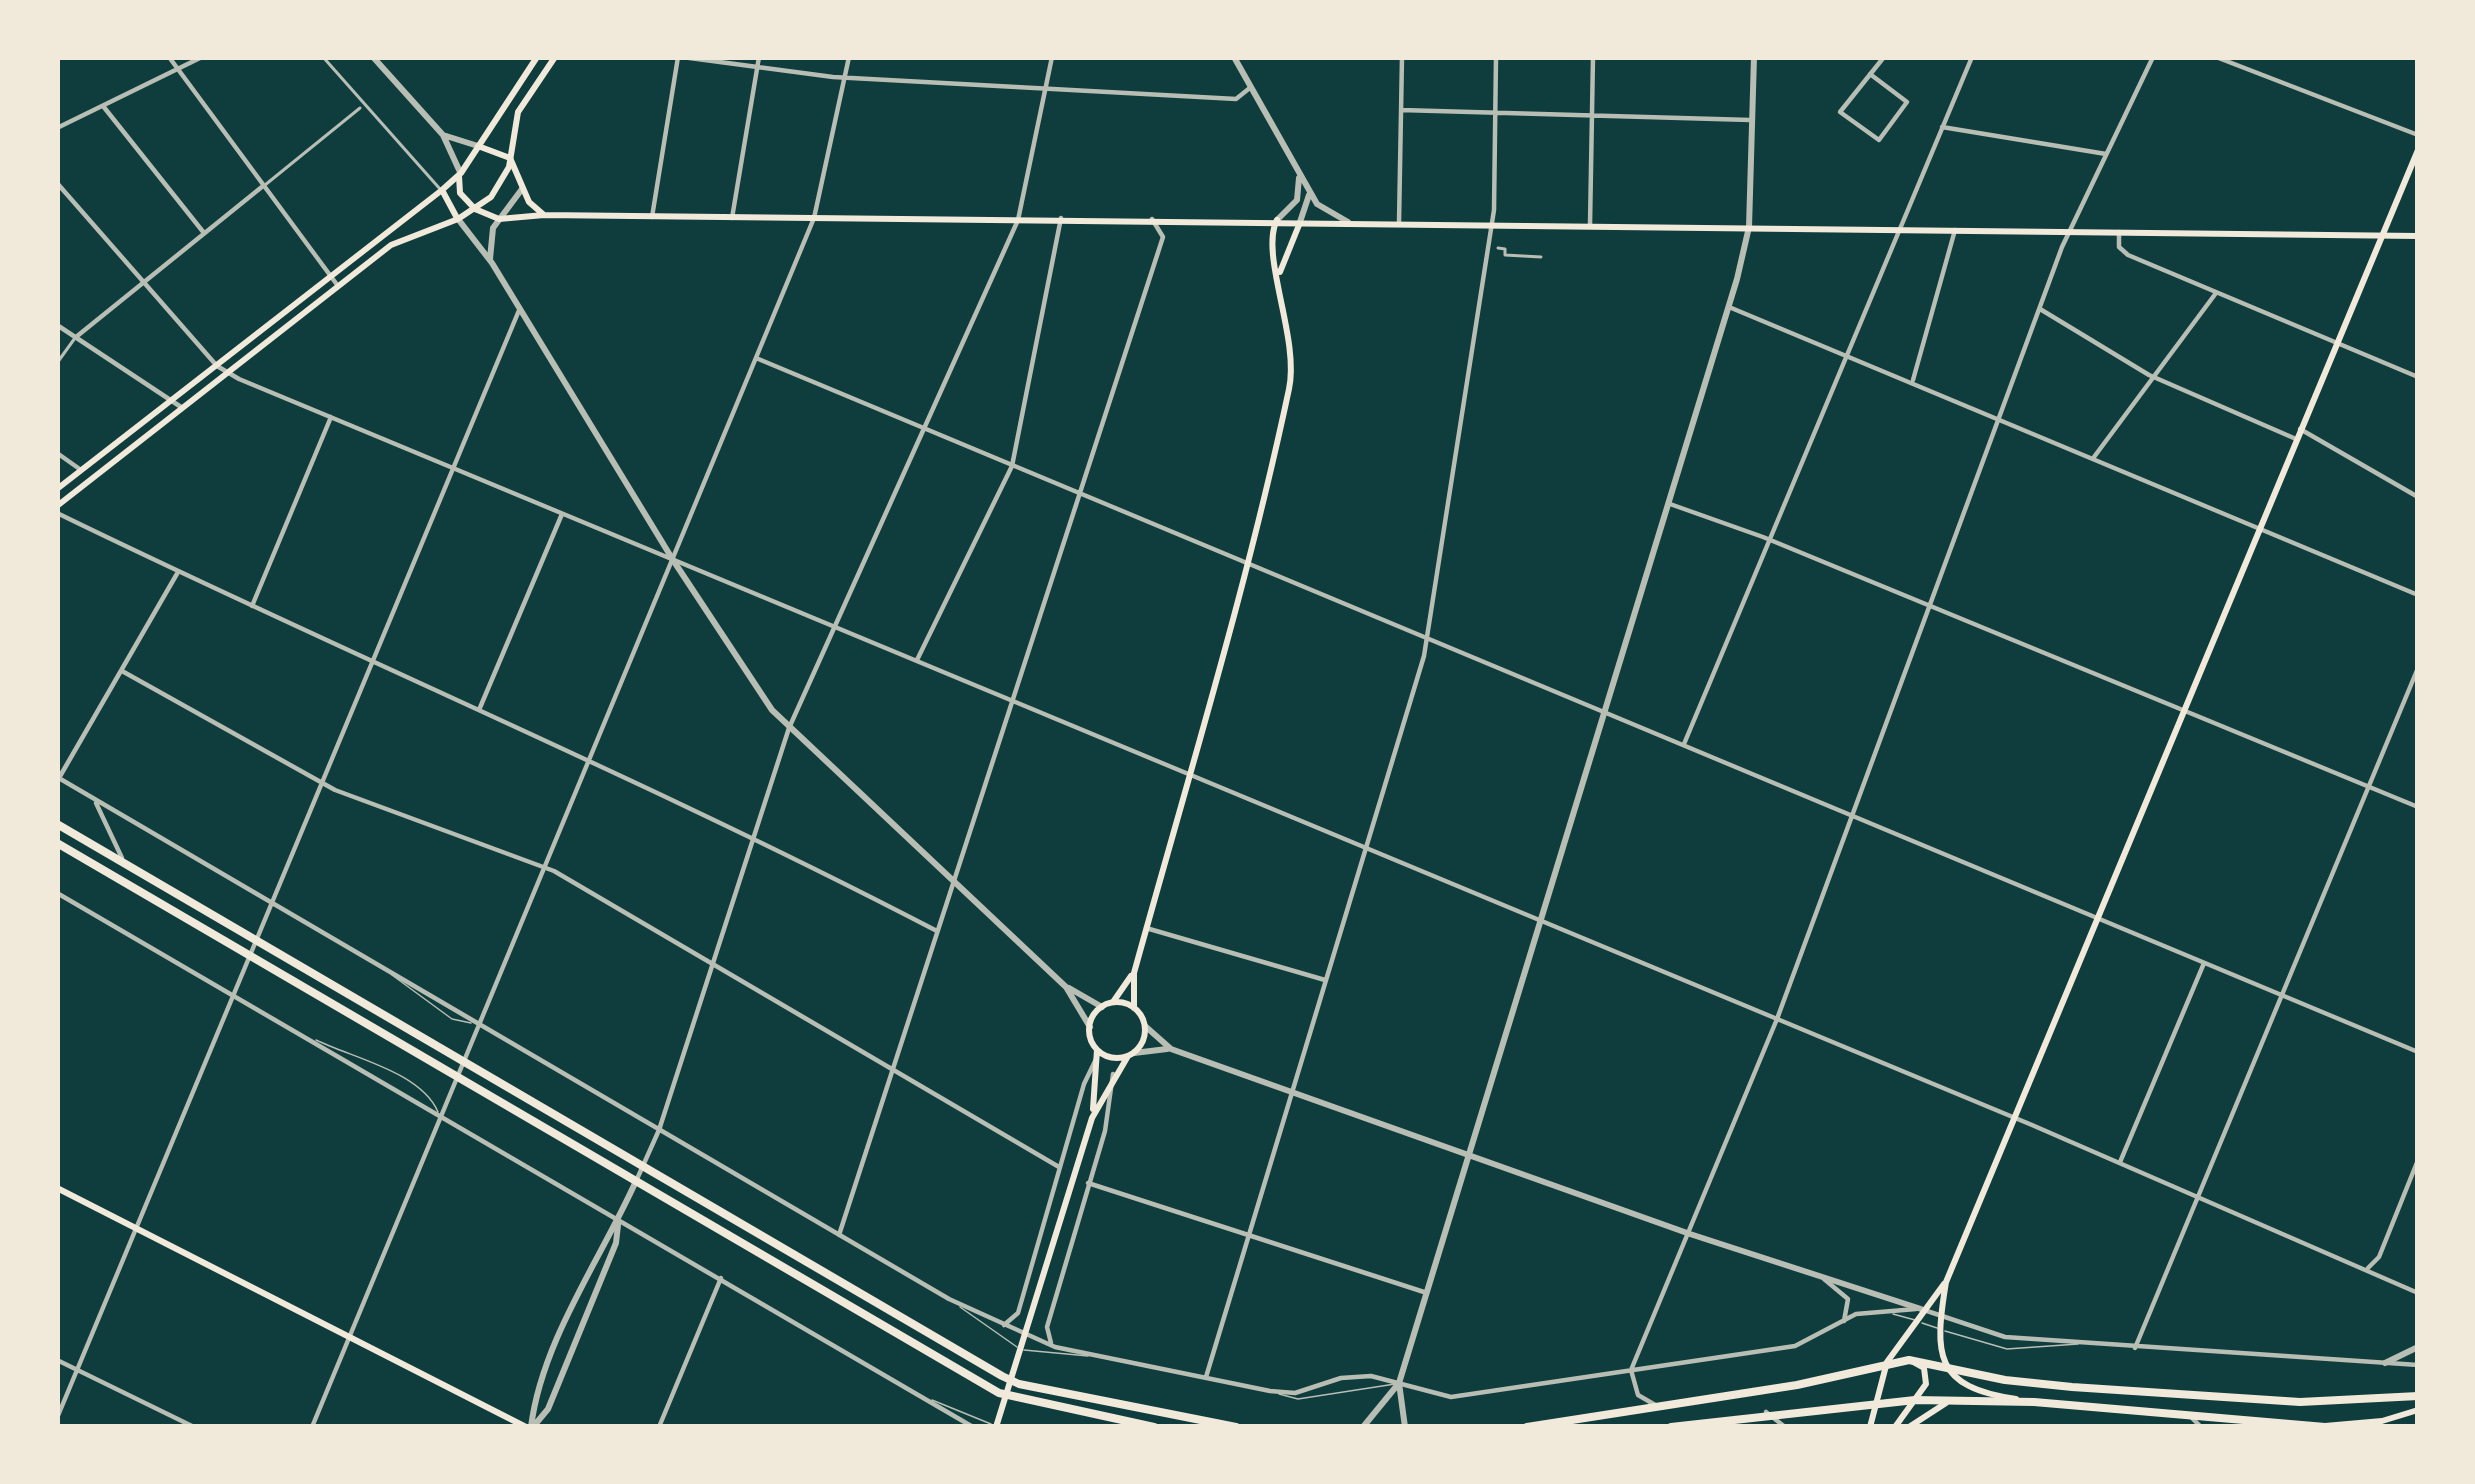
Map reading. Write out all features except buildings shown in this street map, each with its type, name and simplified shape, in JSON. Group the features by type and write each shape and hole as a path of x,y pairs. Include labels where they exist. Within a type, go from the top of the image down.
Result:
{"highway":[{"path":"57,824 1019,1384 1236,1427"},
{"path":"57,843 999,1393 1154,1427"},
{"path":"1527,1427 1797,1384 1909,1360 2005,1380 2072,1387 2300,1402 2418,1396"},
{"path":"1671,1427 1874,1401 1960,1400 2323,1427"}],"main road":[{"path":"57,489 442,190 460,172 537,57"},
{"path":"57,510 405,236 475,209 502,184 518,112 555,57"},
{"path":"478,146 510,158 522,189 544,215"},
{"path":"2034,1402 1970,1390 1946,1365 1938,1328 1946,1282 2418,150"},
{"path":"460,172 458,188 475,209 499,219 544,215 1061,218 1276,220 1299,225 2418,236"},
{"path":"442,190 458,219"},
{"path":"999,1427 1092,1118 1113,1074 1131,1054 1145,1026 1134,1008 1134,973 1252,566 1292,369 1269,235 1276,220"},
{"path":"1279,275 1299,225"},
{"path":"1113,1003 1134,973"},
{"path":"1092,1118 1096,1053 1090,1027 1102,1007 1113,1003 1134,1008"},
{"path":"1096,1053 1109,1057 1131,1054"},
{"path":"57,1188 530,1427"},
{"path":"1870,1425 1887,1362 1946,1282"},
{"path":"1895,1427 1924,1389 1926,1373 1909,1360"},
{"path":"1909,1427 1932,1408 1960,1400"},
{"path":"1845,1404 1862,1411 1870,1425"},
{"path":"2323,1427 2382,1421 2418,1410"}],"street":[{"path":"169,57 338,286"},
{"path":"57,128 202,57"},
{"path":"323,57 362,106 442,190"},
{"path":"374,57 443,135 460,172"},
{"path":"652,217 680,57 844,76 1236,99 1251,87"},
{"path":"732,218 759,57"},
{"path":"312,1427 814,218 849,57"},
{"path":"530,1427 534,1402 570,1316 659,1130 789,728 1018,220 1052,57"},
{"path":"1234,57 1321,208 1348,222"},
{"path":"1399,223 1402,57"},
{"path":"1206,1377 1424,656 1492,225 1496,57"},
{"path":"1590,225 1593,57"},
{"path":"1363,1427 1399,1383 1729,307 1749,227 1754,57"},
{"path":"1870,74 1907,102 1879,140 1840,112 1870,74 1884,57"},
{"path":"1684,745 1972,57"},
{"path":"1657,1406 1638,1395 1631,1370 1777,1019 2070,231 2153,57"},
{"path":"2216,57 2418,135"},
{"path":"103,106 204,233"},
{"path":"57,363 76,337 362,106"},
{"path":"1402,110 1753,120"},
{"path":"1942,127 2106,154"},
{"path":"443,135 478,146"},
{"path":"1276,220 1297,200 1300,174"},
{"path":"57,183 226,373 1363,851 1777,1019 2418,1293"},
{"path":"490,259 491,234 522,189"},
{"path":"1299,225 1310,204 1308,189"},
{"path":"916,661 1012,466 1061,218"},
{"path":"458,219 490,259 673,560 789,728 1066,986 1102,1007"},
{"path":"839,1235 1163,237 1152,219"},
{"path":"1912,383 1954,230"},
{"path":"2119,232 2125,253 2418,377"},
{"path":"1498,248 1505,249 1504,255 1541,257"},
{"path":"2092,458 2216,293"},
{"path":"1729,307 2418,595"},
{"path":"57,1418 520,308"},
{"path":"2040,309 2154,377 2296,439"},
{"path":"57,325 182,407"},
{"path":"756,358 2418,1052"},
{"path":"251,606 331,417"},
{"path":"2300,429 2418,497"},
{"path":"57,453 81,470"},
{"path":"1670,504 1770,539 2418,807"},
{"path":"57,510 178,572 754,835 935,930"},
{"path":"479,710 562,514"},
{"path":"178,572 58,777 949,1299 1054,1347 1270,1390 1302,1392 1351,1377 1399,1383 1450,1397 1795,1346 1872,1310 1921,1310 1998,1336 2418,1365"},
{"path":"2135,1348 2418,668"},
{"path":"122,671 323,783 545,867 1059,1167"},
{"path":"94,799 124,863"},
{"path":"57,893 233,991 441,1118 973,1427"},
{"path":"1146,928 1326,980"},
{"path":"2119,1164 2204,963"},
{"path":"1066,986 1090,1027"},
{"path":"1145,1026 1171,1048 1690,1234 1921,1310"},
{"path":"1131,1054 1171,1048"},
{"path":"1002,1325 1018,1313 1096,1053"},
{"path":"1054,1347 1047,1327 1105,1131 1113,1074"},
{"path":"2365,1269 2379,1257 2418,1160"},
{"path":"1088,1183 1427,1293"},
{"path":"530,1427 548,1409 616,1243 618,1222"},
{"path":"659,1427 722,1278"},
{"path":"1824,1279 1848,1299 1844,1321"},
{"path":"2385,1364 2418,1347"},
{"path":"57,1360 194,1427"},
{"path":"1399,1383 1406,1427"},
{"path":"1766,1412 1785,1427"},
{"path":"2188,1414 2201,1427"}],"lane":[{"path":"383,967 452,1019 481,1025"},
{"path":"316,1040 378,1066 432,1098 441,1118"},
{"path":"949,1299 1029,1352 1110,1358"},
{"path":"1872,1310 2006,1349 2082,1344"},
{"path":"1270,1390 1298,1399 1399,1383"},
{"path":"922,1397 999,1427"}]}
